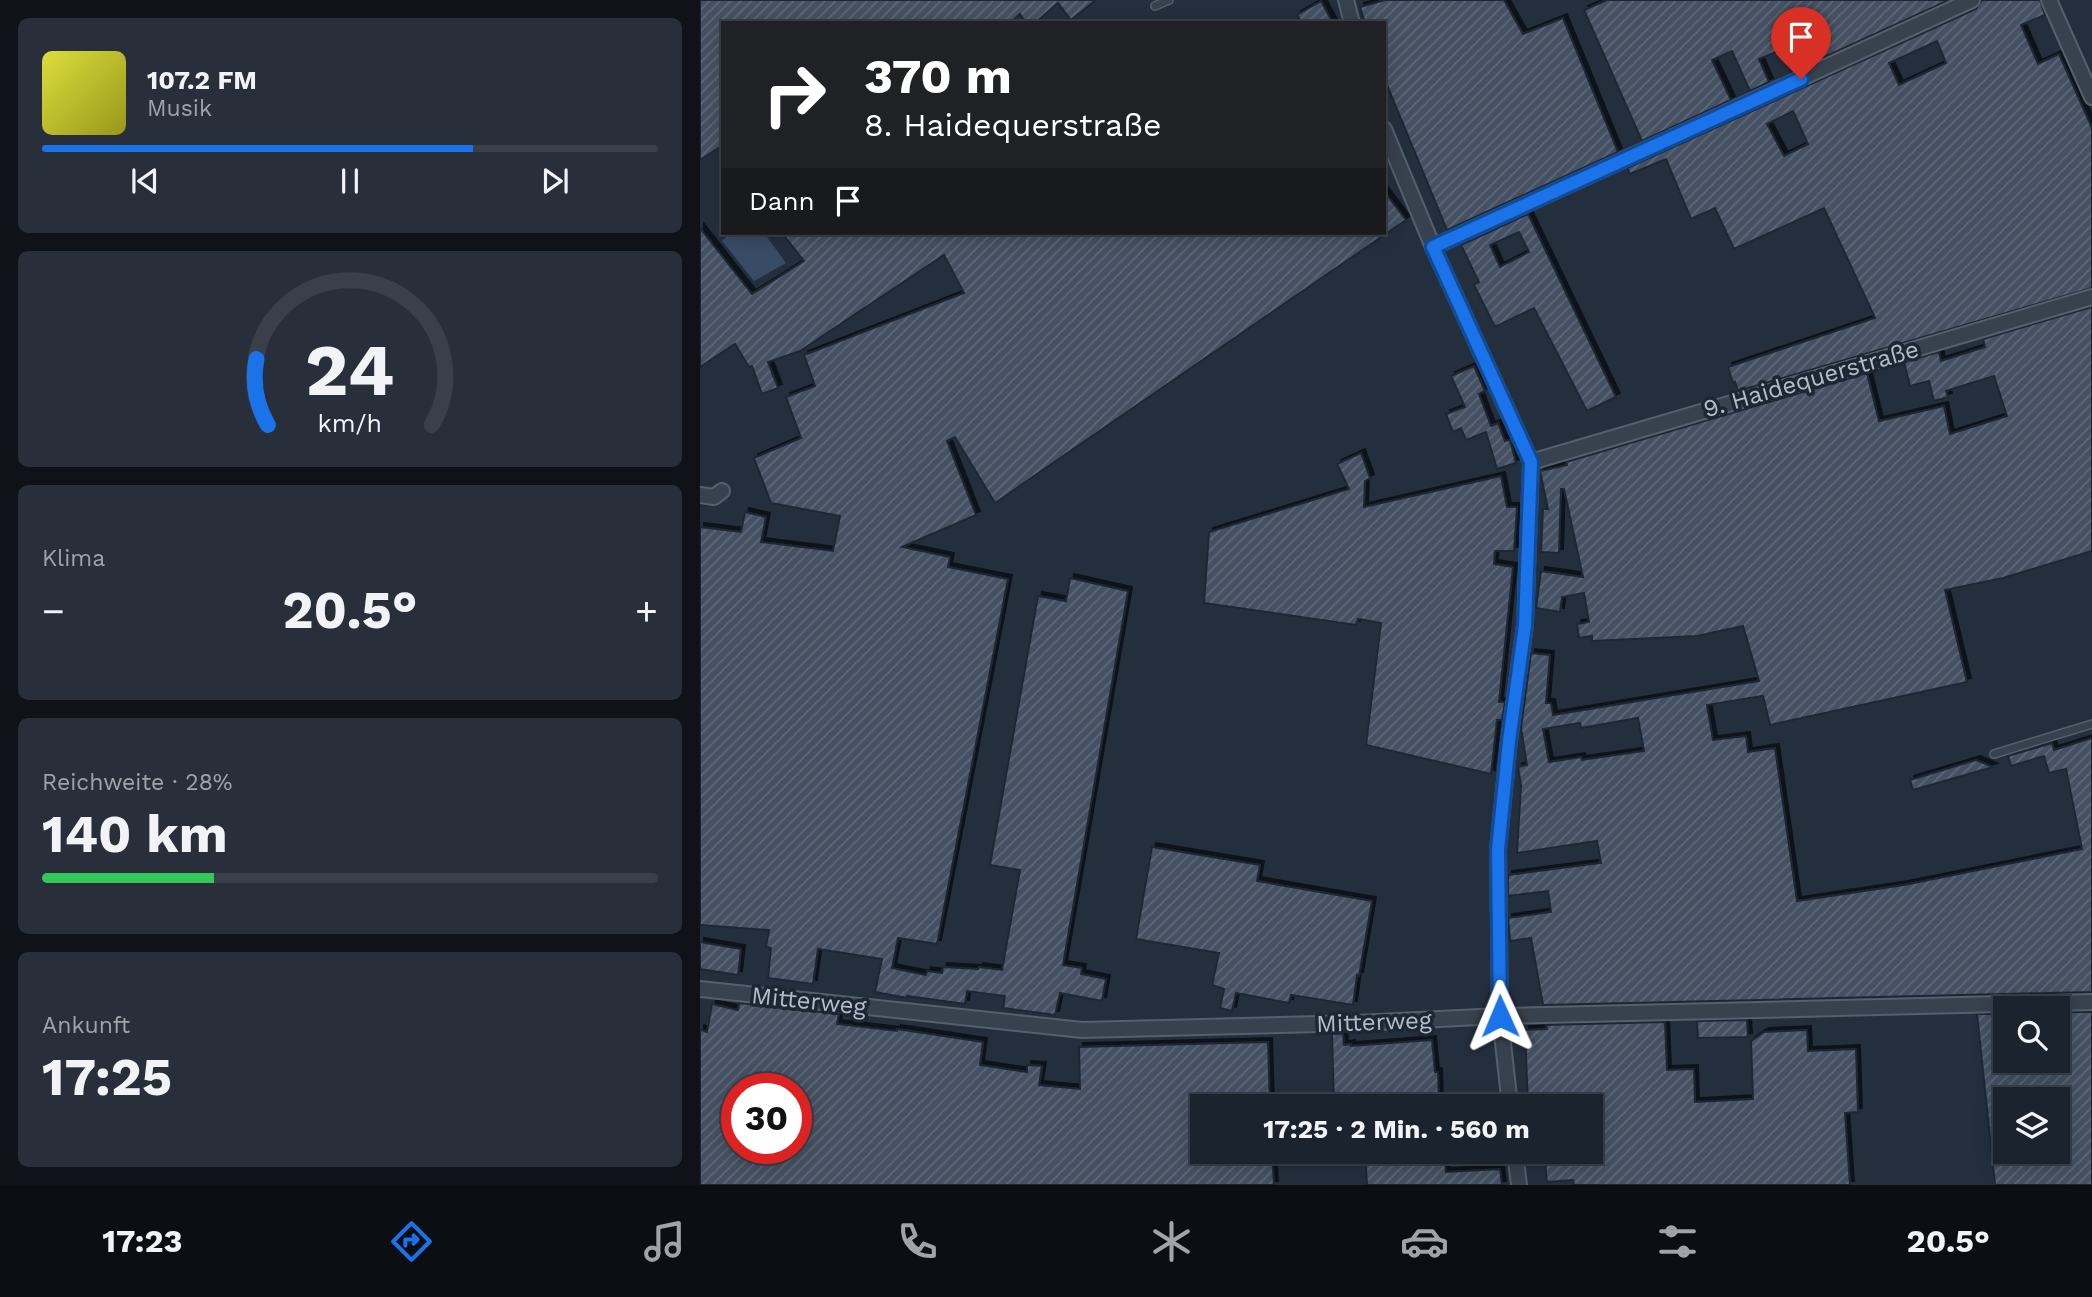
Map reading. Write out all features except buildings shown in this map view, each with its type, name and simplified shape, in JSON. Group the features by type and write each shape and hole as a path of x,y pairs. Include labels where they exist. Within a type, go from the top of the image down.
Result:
{"street":[{"path":"1346,0 1351,21"},
{"path":"1433,247 1972,0"},
{"path":"2049,0 2092,97"},
{"path":"1386,134 1433,247 1531,462 1525,625 1498,850 1500,1016 1509,1094"},
{"name":"9. Haidequerstraße","path":"1531,462 2092,297"},
{"path":"700,495 714,497 722,491"},
{"name":"Mitterweg","path":"700,989 1082,1030 1358,1023 1500,1016 2092,1002"},
{"path":"1516,1164 1519,1185"}],"lane":[{"path":"1155,6 1169,0"},
{"path":"1994,754 2092,724"}],"water":[{"path":"728,235 765,235 786,263 754,281 722,241"}],"route":[{"path":"1500,1016 1498,850 1525,625 1531,462 1433,247 1801,79"}]}
